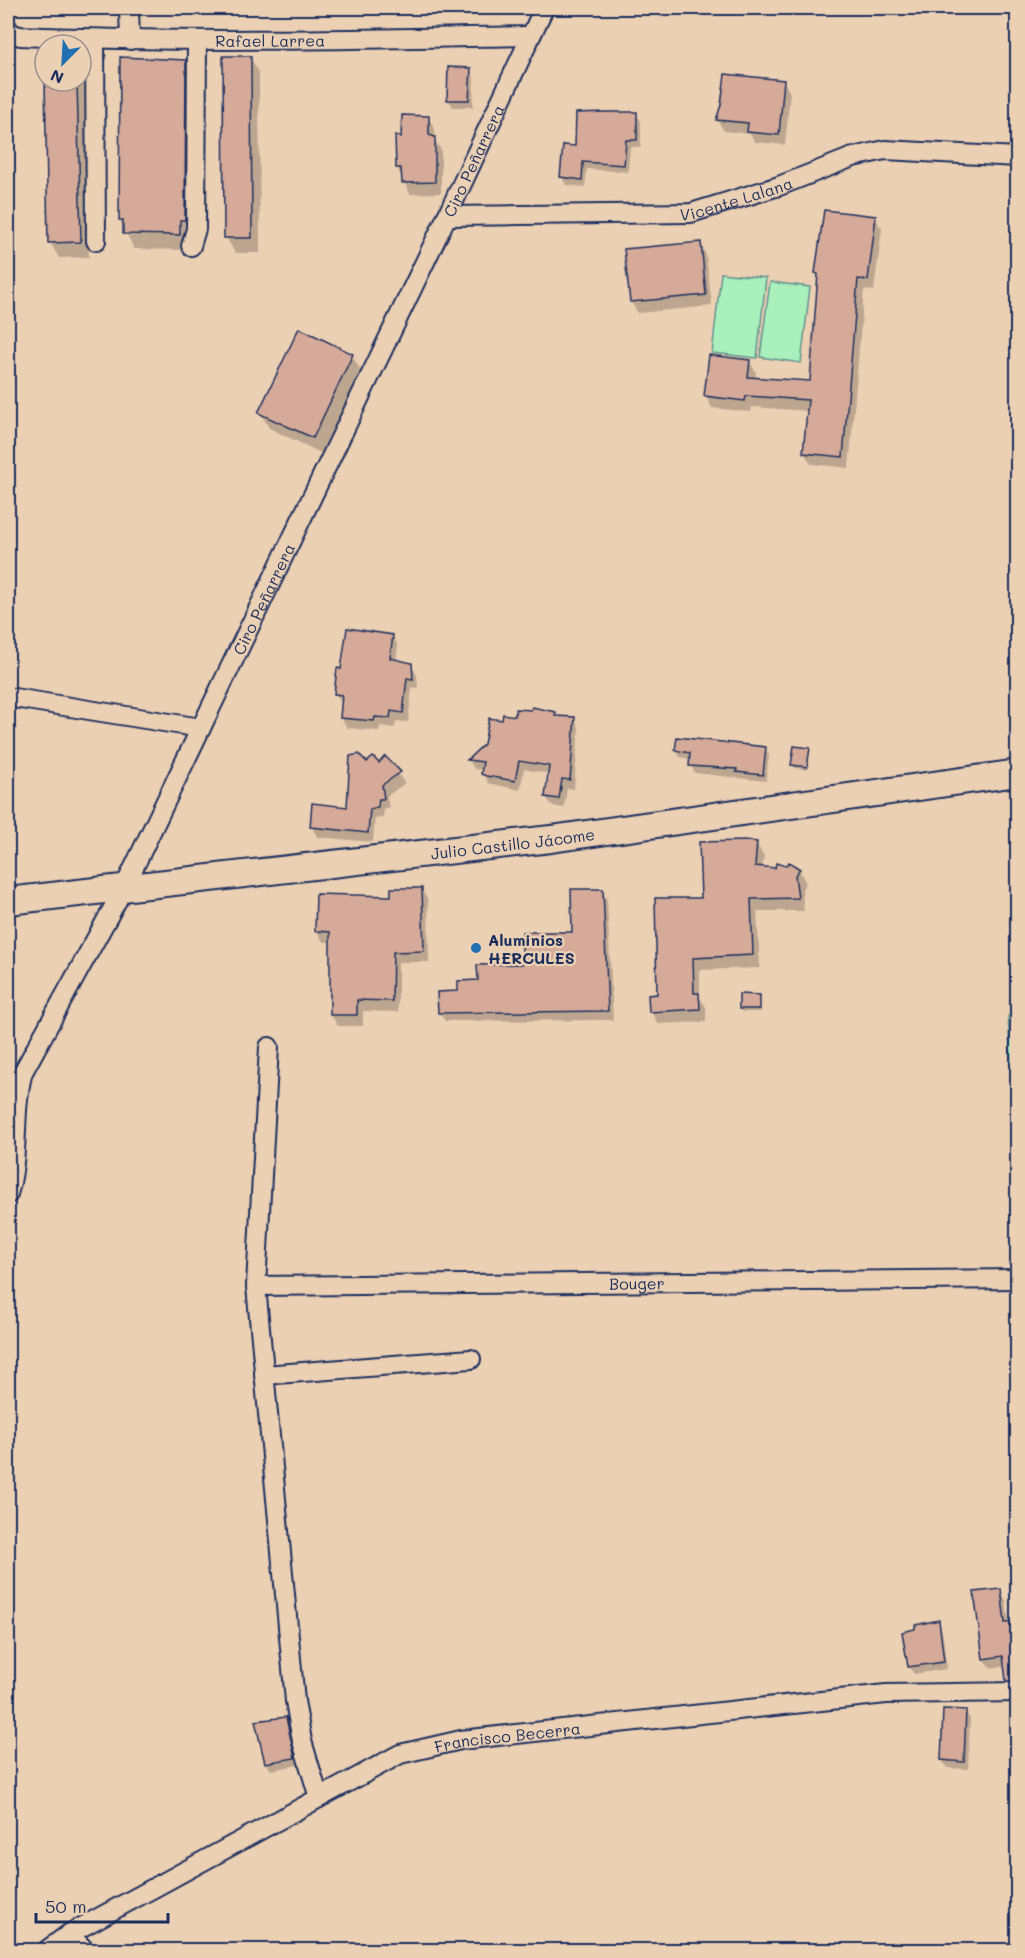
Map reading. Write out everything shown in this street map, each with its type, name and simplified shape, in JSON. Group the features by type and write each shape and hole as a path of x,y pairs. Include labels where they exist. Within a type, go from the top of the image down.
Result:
{"main road":[{"name":"Julio Castillo Jácome","path":"8,901 551,839 1017,773"}],"street":[{"path":"129,8 130,40"},
{"name":"Ciro Peñarrera","path":"8,1194 18,1116 17,1093 23,1072 125,886 447,216 544,8"},
{"name":"Rafael Larrea","path":"9,30 20,36 130,40 529,36"},
{"path":"95,39 96,241"},
{"path":"191,246 196,229 197,40"},
{"name":"Vicente Lalana","path":"447,216 691,213 779,186 853,157 885,150 1017,157"},
{"path":"8,697 201,728"},
{"path":"269,1047 256,1286 295,1701 302,1742 319,1798"},
{"name":"Bouger","path":"256,1286 1017,1279"},
{"path":"264,1375 471,1359"},
{"name":"Francisco Becerra","path":"47,1950 69,1934 400,1754 461,1740 886,1694 1017,1692"},
{"path":"69,1934 85,1950"}],"green space":[{"path":"721,273 766,278 757,358 712,353"},
{"path":"770,282 810,287 801,363 760,357"},
{"path":"1018,1015 1017,1151 1008,1016"}],"building":[{"path":"223,56 251,56 252,238 224,238"},
{"path":"120,57 186,60 185,220 180,220 180,235 123,234 123,220 119,220"},
{"path":"448,67 471,68 469,100 447,100"},
{"path":"725,74 784,80 779,135 747,132 748,123 716,120 721,105"},
{"path":"45,93 77,93 81,242 48,243"},
{"path":"637,112 637,140 626,140 624,165 583,162 582,180 560,177 563,145 575,146 576,113"},
{"path":"402,115 429,116 429,135 435,137 435,182 402,183 401,168 396,168 395,135 401,137"},
{"path":"824,210 876,216 868,280 858,279 843,457 803,453 808,400 746,396 745,401 704,396 709,355 750,360 748,377 810,381 818,274 815,273"},
{"path":"701,242 706,295 630,302 624,249"},
{"path":"299,328 353,354 313,438 258,413"},
{"path":"347,628 393,635 390,658 412,663 413,679 407,678 403,713 391,711 390,718 375,717 374,721 340,718 342,695 334,694 337,668 341,669"},
{"path":"532,707 556,712 555,716 575,717 570,780 562,779 559,799 545,797 549,766 519,761 515,781 481,774 483,762 467,760 484,744 489,718 502,720 503,714 515,716 516,709 531,710"},
{"path":"677,737 766,747 763,775 736,772 737,769 689,766 690,753 675,750"},
{"path":"794,746 810,748 807,767 791,765"},
{"path":"359,754 367,762 373,757 379,763 385,756 401,772 382,785 384,799 379,799 378,807 370,809 368,833 310,827 312,803 347,807 350,756"},
{"path":"699,842 757,842 755,866 775,868 776,863 786,866 789,862 800,869 795,875 798,898 751,899 753,955 693,958 694,993 699,993 700,1009 649,1012 648,995 657,994 655,898 701,898"},
{"path":"391,888 422,888 424,951 393,952 392,1001 357,1000 357,1015 330,1015 330,932 315,931 316,894 391,896"},
{"path":"571,889 603,889 608,1011 438,1013 437,992 458,991 458,981 478,980 477,965 522,964 522,932 572,932"},
{"path":"739,994 760,995 760,1009 739,1009"},
{"path":"1001,1589 1005,1623 1015,1622 1017,1681 1006,1681 1003,1656 983,1659 974,1592"},
{"path":"939,1620 944,1662 908,1667 902,1632 915,1629 915,1625"},
{"path":"943,1709 966,1710 964,1762 941,1760"},
{"path":"286,1717 295,1758 265,1763 255,1721"}],"place":[{"name":"Aluminios HERCULES","path":"476,948"}]}
